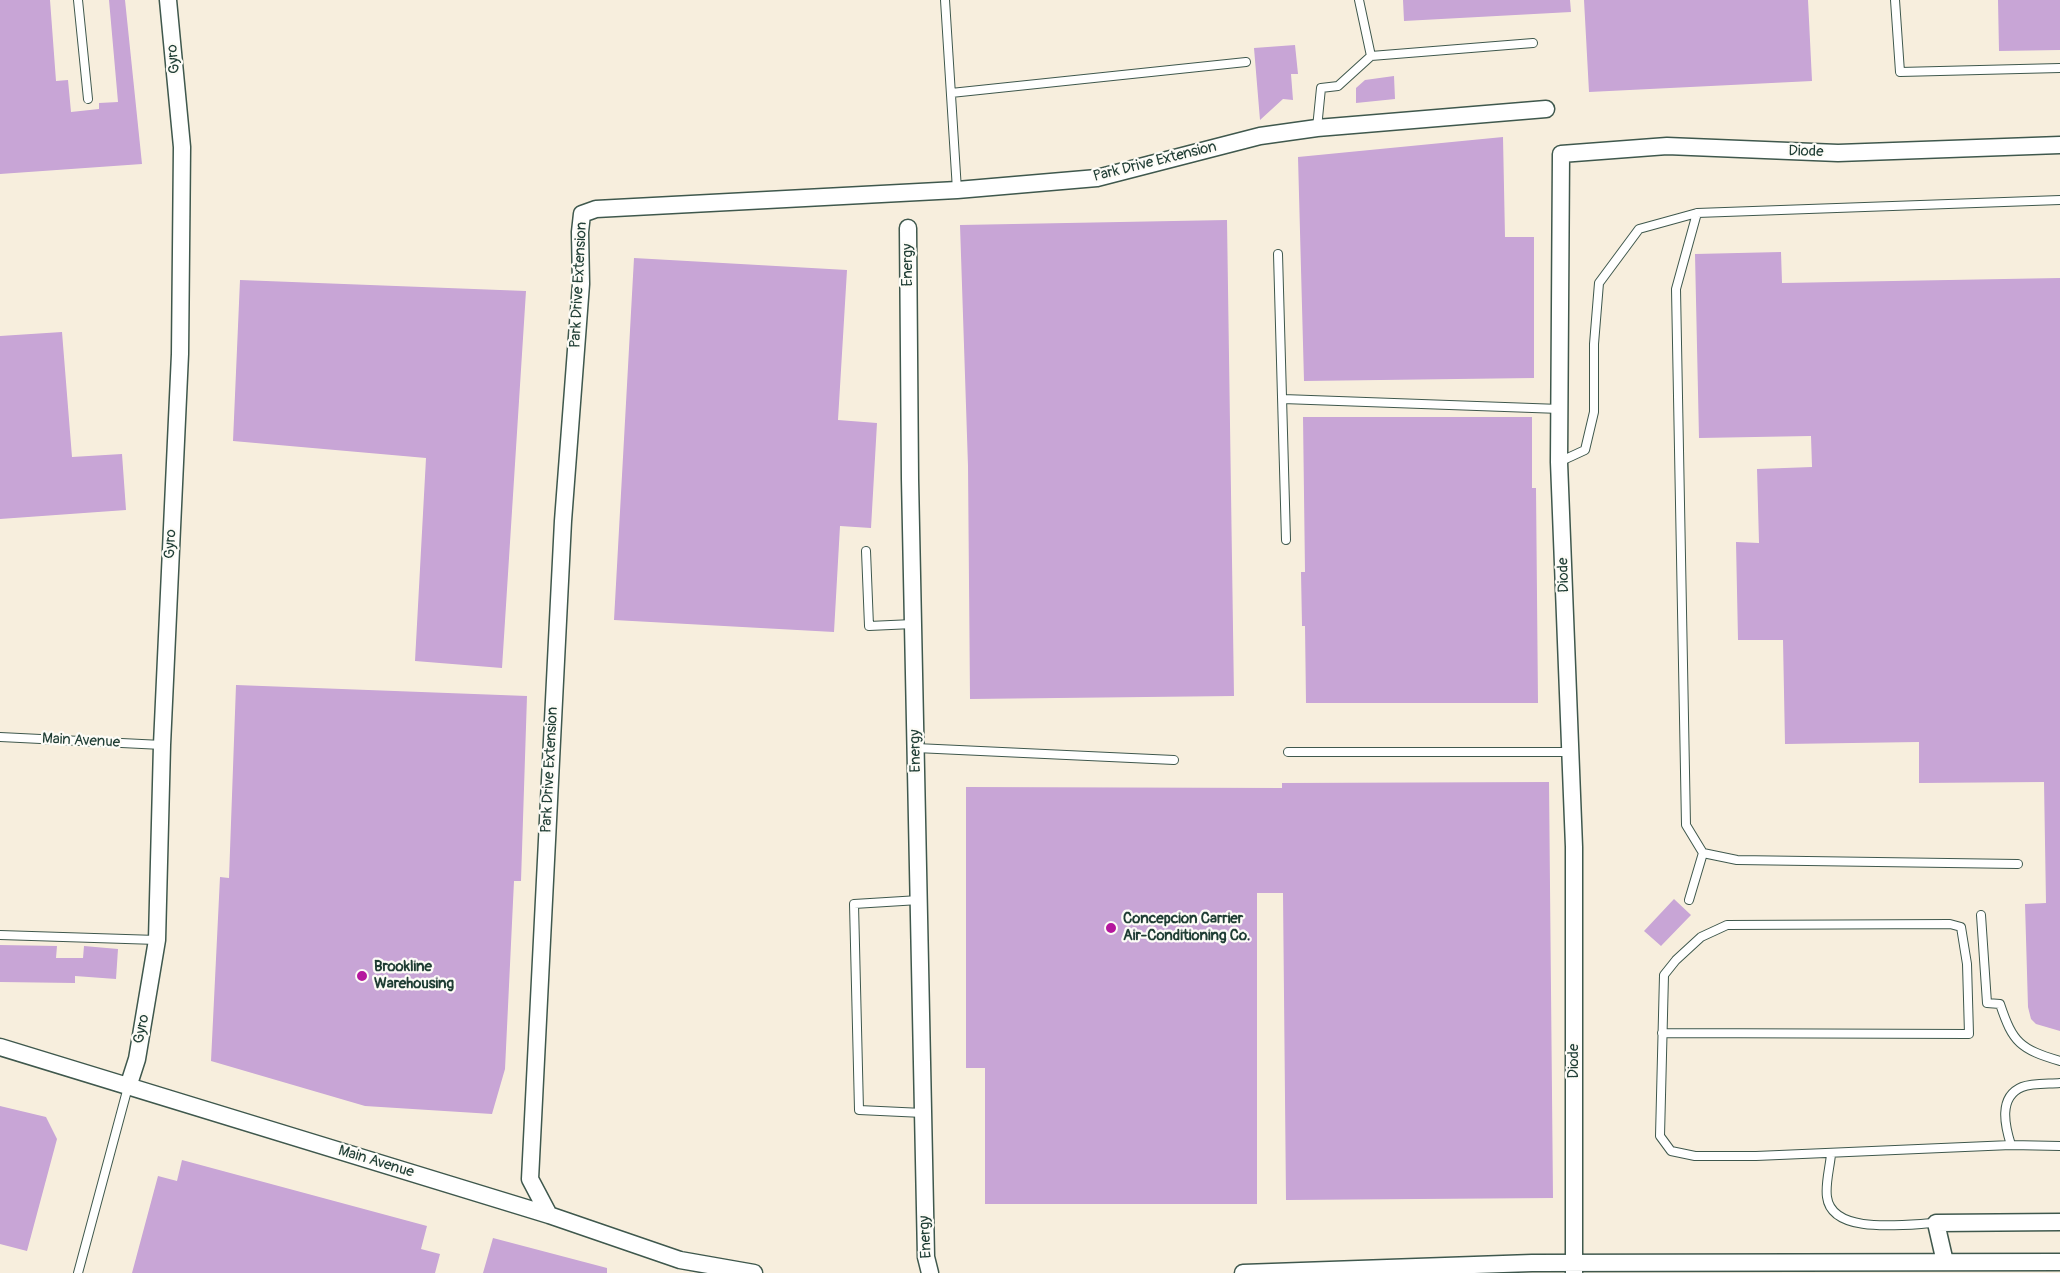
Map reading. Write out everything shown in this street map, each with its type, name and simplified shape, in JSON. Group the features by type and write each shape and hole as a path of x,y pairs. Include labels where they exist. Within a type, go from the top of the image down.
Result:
{"street":[{"name":"Gyro","path":"128,1087 137,1059 157,940 162,745 180,354 182,147 168,0"},
{"name":"Park Drive Extension","path":"549,1215 530,1179 562,521 581,284 582,214 596,209 957,190 1097,178 1260,136 1317,128 1546,109"},
{"name":"Diode","path":"1574,1268 1574,847 1559,462 1561,154 1667,146 1838,153 2060,145"},
{"name":"Energy","path":"908,228 926,1257 930,1273"},
{"name":"Main Avenue","path":"0,1047 549,1215 678,1267 754,1273"},
{"path":"1946,1262 1936,1223 2060,1222"},
{"path":"1243,1273 2060,1262"}],"lane":[{"path":"78,0 88,99"},
{"path":"945,0 957,190"},
{"path":"1359,0 1371,56"},
{"path":"1895,0 1900,72 2060,68"},
{"path":"1317,128 1322,88 1338,87 1371,56 1533,43"},
{"path":"951,93 1246,62"},
{"path":"1559,462 1585,450 1594,412 1599,283 1639,229 1697,213 2060,200"},
{"path":"1697,213 1676,289 1686,825 1703,853 1737,860 2018,864"},
{"path":"1278,254 1286,540"},
{"path":"1283,399 1560,410"},
{"path":"866,552 869,626 914,624"},
{"name":"Main Avenue","path":"0,737 162,745"},
{"path":"916,748 1174,760"},
{"path":"1288,752 1570,752"},
{"path":"1689,900 1703,853"},
{"path":"919,900 854,904 859,1110 923,1113"},
{"path":"1981,915 1987,1003 2000,1004 2010,1034 2018,1041 2035,1053 2060,1061"},
{"path":"1662,1033 1969,1034 1967,964 1961,927 1950,924 1727,925 1701,937 1676,960 1665,975 1662,1033 1660,1136 1671,1151 1695,1156 1831,1154 2011,1145 2060,1146"},
{"path":"0,935 157,940"},
{"path":"2011,1145 2003,1121 2008,1101 2022,1087 2060,1083"},
{"path":"78,1273 128,1087"},
{"path":"1831,1154 1827,1197 1835,1215 1853,1224 1936,1223"}],"building":[{"path":"0,0 50,0 56,81 68,80 71,112 99,109 99,103 118,102 109,0 125,0 142,164 0,174"},
{"path":"1403,0 1570,0 1571,12 1404,21"},
{"path":"1584,0 1808,0 1812,81 1589,92"},
{"path":"1998,0 2060,0 2060,50 1999,51"},
{"path":"1295,45 1298,74 1291,74 1293,100 1283,99 1260,120 1254,48"},
{"path":"1394,76 1395,99 1356,103 1356,88 1365,80"},
{"path":"1503,137 1505,237 1534,237 1534,378 1304,381 1298,157"},
{"path":"1227,220 1234,696 970,699 968,466 960,225"},
{"path":"1781,252 1782,283 2060,278 2060,1031 2036,1024 2031,1019 2028,1007 2025,904 2046,903 2044,782 1919,783 1919,742 1785,744 1783,640 1738,640 1736,542 1759,543 1757,469 1812,467 1811,436 1699,438 1695,254"},
{"path":"634,258 847,270 838,420 877,423 871,528 840,526 834,632 614,620"},
{"path":"240,280 526,291 502,668 415,661 426,458 233,441"},
{"path":"62,332 72,457 122,454 126,510 0,519 0,336"},
{"path":"1303,417 1532,417 1532,488 1536,488 1538,703 1306,703 1305,626 1302,626 1301,572 1305,572"},
{"path":"236,685 527,696 521,881 514,881 505,1069 492,1114 365,1106 211,1061 220,877 229,878"},
{"path":"1549,782 1553,1198 1286,1200 1283,893 1257,893 1257,1204 985,1204 985,1068 966,1068 966,787 1282,788 1282,783"},
{"path":"1674,899 1691,915 1661,946 1644,931"},
{"path":"0,945 57,946 56,958 83,958 84,946 118,949 116,979 75,976 75,983 0,982"},
{"path":"0,1106 46,1117 57,1139 27,1251 0,1244"},
{"path":"182,1160 427,1226 421,1249 440,1254 435,1273 132,1273 158,1176 177,1181"},
{"path":"493,1238 607,1268 607,1273 483,1273"}],"place":[{"name":"Concepcion Carrier Air-Conditioning Co.","path":"1111,928"},
{"name":"Brookline Warehousing","path":"362,976"}]}
